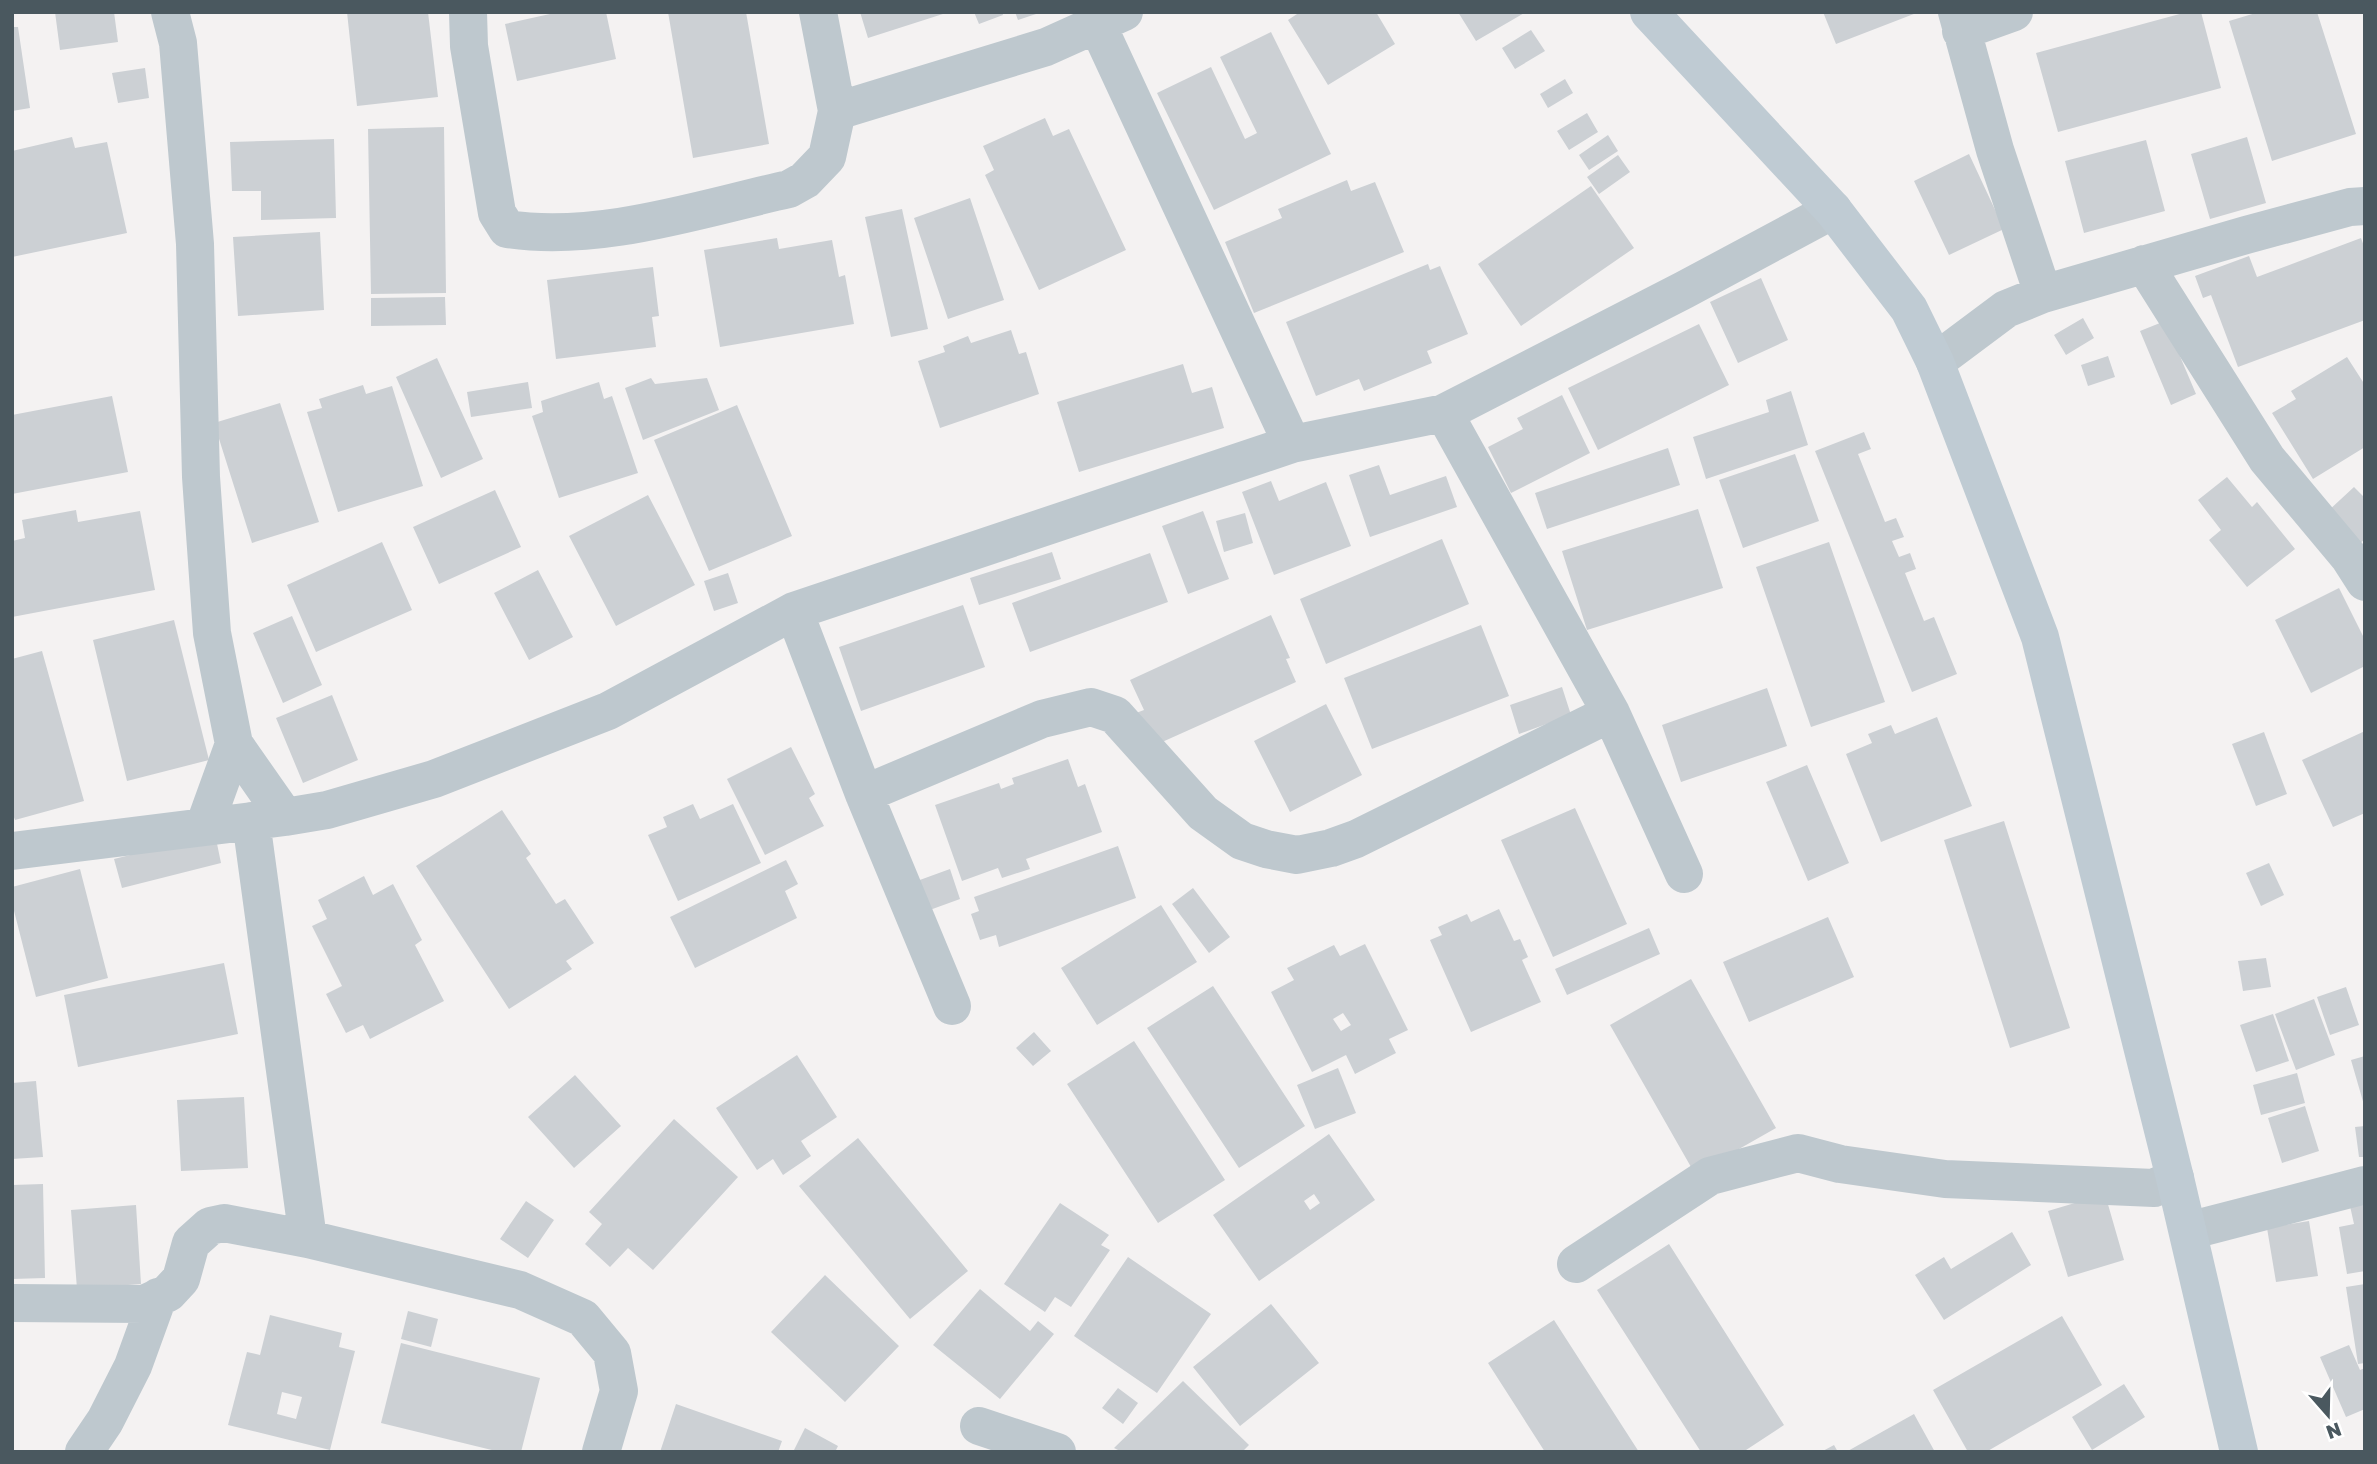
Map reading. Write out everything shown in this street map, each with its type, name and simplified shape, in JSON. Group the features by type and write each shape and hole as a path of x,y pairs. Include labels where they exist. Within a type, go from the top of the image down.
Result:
{"street":[{"path":"170,12 178,43 195,244 201,477 212,633 234,744 268,819 308,1239"},
{"path":"468,12 469,46 497,213 507,229 538,234 603,231 789,189 805,180 827,157 837,111 818,12"},
{"path":"1649,12 1833,210 1909,309 1935,362 2040,637 2188,1231 2239,1452"},
{"path":"2014,12 1959,22 1995,150 2043,294"},
{"path":"837,111 1046,47 1111,18 1292,444"},
{"path":"1935,362 2006,309 2043,294 2350,207 2365,206"},
{"path":"12,851 327,810 433,779 608,711 794,611 1292,444 1444,413 1833,210"},
{"path":"2144,264 2267,459 2349,557 2365,582"},
{"path":"1444,413 1611,713 1684,874"},
{"path":"794,611 864,794 952,1006"},
{"path":"864,794 1042,719 1091,706 1115,715 1203,813 1242,841 1297,855 1331,848 1356,839 1611,713"},
{"path":"204,827 234,744"},
{"path":"1576,1264 1710,1176 1798,1153 1840,1164 1945,1179 2154,1188 2175,1178"},
{"path":"2188,1231 2365,1185"},
{"path":"12,1303 144,1304 168,1293 181,1279 191,1243 210,1226 224,1223 308,1239 520,1290 583,1318 612,1353 619,1391 601,1452"},
{"path":"84,1452 105,1421 133,1366 158,1297"},
{"path":"979,1426 1057,1452"}],"building":[{"path":"55,12 114,12 118,42 60,50"},
{"path":"347,12 428,12 438,97 357,106"},
{"path":"559,12 606,12 616,59 517,81 505,24"},
{"path":"668,12 746,12 769,144 693,158"},
{"path":"860,12 946,12 946,13 868,38"},
{"path":"974,12 1002,12 1003,15 979,24"},
{"path":"1015,12 1039,12 1039,13 1018,20"},
{"path":"1300,12 1376,12 1395,44 1328,85 1288,20"},
{"path":"1458,12 1526,12 1476,41"},
{"path":"1823,12 1919,12 1836,44"},
{"path":"2187,12 2201,12 2221,88 2058,132 2036,53"},
{"path":"2259,12 2317,12 2356,134 2272,161 2229,21"},
{"path":"12,27 18,27 30,108 12,111"},
{"path":"1531,30 1545,51 1515,69 1502,48"},
{"path":"1271,32 1331,154 1214,210 1157,93 1211,67 1245,139 1257,133 1220,57"},
{"path":"145,68 149,98 118,103 112,73"},
{"path":"1565,79 1573,93 1548,108 1540,94"},
{"path":"1587,113 1598,132 1569,150 1557,131"},
{"path":"1045,118 1053,136 1069,129 1126,250 1039,290 985,175 994,170 983,146"},
{"path":"444,127 446,293 371,294 368,129"},
{"path":"1608,135 1618,151 1589,170 1579,155"},
{"path":"72,137 75,148 107,142 127,233 12,257 12,151"},
{"path":"2247,137 2266,203 2210,219 2191,154"},
{"path":"334,139 336,218 261,220 261,191 232,191 230,142"},
{"path":"2146,140 2165,211 2084,233 2065,161"},
{"path":"1969,154 2004,229 1949,255 1914,181"},
{"path":"1618,155 1630,172 1599,194 1587,177"},
{"path":"1347,180 1351,191 1375,182 1404,252 1254,313 1225,242 1282,218 1278,209"},
{"path":"1591,186 1634,248 1521,326 1478,264"},
{"path":"970,198 1004,300 948,319 914,218"},
{"path":"902,209 928,329 891,337 865,217"},
{"path":"320,232 324,310 238,316 233,237"},
{"path":"777,238 779,249 832,240 839,277 845,275 854,324 720,347 704,250"},
{"path":"2361,238 2365,249 2365,320 2238,367 2211,295 2203,298 2195,276 2249,256 2257,277"},
{"path":"1428,264 1430,270 1440,266 1468,334 1427,351 1432,363 1364,391 1359,379 1316,396 1286,322"},
{"path":"653,267 659,316 652,317 656,347 556,359 547,280"},
{"path":"1761,278 1788,340 1738,363 1710,302"},
{"path":"445,297 446,325 371,326 371,298"},
{"path":"2083,318 2094,338 2066,355 2054,335"},
{"path":"2165,321 2196,394 2171,405 2140,331"},
{"path":"1699,324 1729,385 1598,450 1568,388"},
{"path":"1011,330 1019,354 1026,352 1039,394 940,428 918,361 945,352 943,346 968,336 971,343"},
{"path":"2108,356 2115,377 2088,386 2081,365"},
{"path":"2347,357 2365,385 2365,447 2313,479 2272,413 2296,399 2291,391"},
{"path":"437,358 483,459 441,478 396,377"},
{"path":"1183,364 1192,393 1212,387 1224,428 1079,472 1057,402"},
{"path":"651,378 655,384 707,378 719,410 643,440 625,388"},
{"path":"528,382 532,408 471,417 467,392"},
{"path":"599,382 604,399 612,396 638,473 559,498 532,416 543,412 541,401"},
{"path":"363,385 366,394 392,386 423,486 338,512 307,412 322,408 319,399"},
{"path":"1791,391 1808,445 1706,479 1693,437 1769,412 1766,400"},
{"path":"1562,395 1590,453 1511,493 1488,447 1523,429 1517,418"},
{"path":"112,396 128,472 12,494 12,415"},
{"path":"280,403 319,522 252,543 214,423"},
{"path":"737,405 792,536 709,571 654,440"},
{"path":"1864,432 1871,449 1858,454 1885,522 1896,518 1904,537 1892,541 1899,557 1910,553 1916,569 1905,573 1924,621 1934,617 1957,674 1912,692 1815,451"},
{"path":"1668,448 1680,485 1547,529 1535,493"},
{"path":"1795,454 1819,521 1743,548 1719,480"},
{"path":"1379,465 1390,495 1446,476 1457,507 1370,537 1349,475"},
{"path":"2227,477 2252,507 2257,502 2295,549 2247,587 2209,540 2221,530 2198,500"},
{"path":"1271,481 1279,501 1326,482 1351,546 1274,575 1242,492"},
{"path":"2354,487 2365,498 2365,539 2358,545 2327,512"},
{"path":"495,490 521,547 439,584 413,527"},
{"path":"648,495 695,585 616,626 569,536"},
{"path":"1698,509 1723,588 1587,630 1562,551"},
{"path":"76,510 78,522 140,511 155,590 12,617 12,541 25,538 22,520"},
{"path":"1203,511 1229,579 1188,594 1162,526"},
{"path":"1245,513 1253,543 1224,552 1216,521"},
{"path":"1442,539 1469,604 1326,664 1300,599"},
{"path":"382,542 412,610 316,652 287,585"},
{"path":"1829,542 1885,702 1811,727 1756,567"},
{"path":"1052,552 1061,579 979,605 970,578"},
{"path":"1150,553 1168,602 1030,652 1012,603"},
{"path":"538,570 573,637 529,660 494,593"},
{"path":"728,573 738,603 714,611 704,581"},
{"path":"2339,588 2365,640 2365,666 2311,693 2275,620"},
{"path":"963,605 985,667 861,711 839,647"},
{"path":"1271,615 1290,658 1286,659 1296,682 1151,747 1136,713 1144,710 1130,680"},
{"path":"292,616 322,685 283,703 253,633"},
{"path":"174,620 209,760 127,781 93,640"},
{"path":"1481,625 1509,696 1372,749 1344,678"},
{"path":"42,651 84,801 15,820 12,812 12,659"},
{"path":"1562,687 1571,715 1519,734 1510,705"},
{"path":"1767,688 1787,746 1681,782 1662,725"},
{"path":"332,695 358,760 303,783 276,718"},
{"path":"1326,704 1362,775 1290,812 1254,741"},
{"path":"1937,717 1972,806 1881,842 1846,754 1872,743 1868,734 1891,725 1895,734"},
{"path":"2365,731 2365,813 2333,827 2302,760"},
{"path":"2264,732 2287,794 2256,806 2232,744"},
{"path":"791,747 815,794 809,798 824,826 765,855 727,779"},
{"path":"1068,759 1078,787 1085,784 1102,832 1026,859 1030,869 1002,878 998,868 962,881 935,805 999,783 1001,789 1014,784 1012,778"},
{"path":"1807,765 1849,863 1808,881 1766,782"},
{"path":"693,804 700,819 733,804 761,863 678,901 648,835 667,827 663,817"},
{"path":"1575,808 1627,924 1553,957 1501,840"},
{"path":"502,810 531,854 526,858 556,904 565,899 594,943 566,961 572,969 509,1009 416,866"},
{"path":"2004,821 2070,1028 2010,1048 1944,840"},
{"path":"215,834 221,863 122,888 114,859"},
{"path":"1118,846 1136,898 999,947 996,935 980,940 971,914 979,911 974,897"},
{"path":"786,860 798,884 785,891 797,918 695,968 670,917"},
{"path":"2269,863 2284,895 2261,906 2246,873"},
{"path":"80,869 108,978 36,997 12,903 12,887"},
{"path":"950,869 960,899 927,911 917,881"},
{"path":"364,876 373,895 393,884 422,940 415,945 444,1001 370,1039 363,1025 346,1033 326,994 342,986 312,926 327,919 318,900"},
{"path":"1193,888 1230,937 1209,953 1172,904"},
{"path":"1161,905 1197,962 1097,1025 1061,968"},
{"path":"1499,909 1514,941 1520,939 1528,957 1522,960 1541,1002 1471,1032 1430,940 1442,935 1438,927 1467,914 1471,922"},
{"path":"1828,917 1854,977 1749,1022 1723,962"},
{"path":"1649,928 1660,954 1567,995 1555,969"},
{"path":"1365,944 1408,1030 1389,1039 1396,1053 1355,1074 1346,1055 1312,1072 1271,992 1294,980 1287,968 1334,945 1340,956","holes":["1343,1013 1351,1025 1341,1031 1333,1019"]},
{"path":"2266,958 2271,987 2243,991 2238,961"},
{"path":"224,963 238,1034 78,1067 64,995"},
{"path":"1691,979 1776,1128 1695,1174 1610,1025"},
{"path":"1213,986 1305,1126 1239,1168 1147,1028"},
{"path":"2346,987 2359,1025 2330,1035 2317,997"},
{"path":"2314,999 2335,1055 2296,1070 2275,1014"},
{"path":"2273,1014 2289,1061 2256,1072 2240,1025"},
{"path":"1034,1032 1051,1051 1033,1066 1016,1048"},
{"path":"1134,1041 1225,1180 1158,1223 1067,1084"},
{"path":"797,1055 837,1117 801,1141 811,1156 783,1175 773,1159 757,1170 716,1108"},
{"path":"2365,1056 2365,1105 2364,1105 2351,1060"},
{"path":"1338,1068 1356,1113 1315,1129 1297,1085"},
{"path":"2297,1073 2305,1103 2261,1115 2253,1085"},
{"path":"575,1075 621,1126 574,1168 528,1117"},
{"path":"36,1081 43,1157 12,1159 12,1083"},
{"path":"244,1097 248,1168 181,1171 177,1100"},
{"path":"2305,1106 2319,1151 2282,1163 2268,1118"},
{"path":"674,1119 738,1177 653,1270 628,1248 610,1267 585,1244 602,1224 589,1212"},
{"path":"2365,1126 2365,1157 2359,1157 2355,1127"},
{"path":"1329,1134 1375,1200 1259,1281 1213,1215","holes":["1314,1194 1320,1203 1310,1210 1304,1201"]},
{"path":"858,1138 968,1271 910,1319 799,1186"},
{"path":"43,1184 45,1278 12,1279 12,1185"},
{"path":"2105,1194 2124,1260 2068,1277 2048,1211"},
{"path":"526,1201 554,1220 528,1258 500,1239"},
{"path":"1060,1203 1109,1235 1101,1245 1110,1250 1071,1307 1055,1297 1045,1312 1004,1284"},
{"path":"2365,1203 2365,1271 2347,1274 2339,1227 2354,1224 2350,1206"},
{"path":"136,1205 141,1284 77,1289 71,1210"},
{"path":"2309,1221 2318,1276 2276,1282 2267,1228"},
{"path":"2012,1232 2031,1265 1944,1320 1915,1275 1944,1257 1951,1269"},
{"path":"1669,1244 1784,1425 1743,1452 1701,1452 1597,1290"},
{"path":"1128,1257 1211,1314 1157,1393 1074,1336"},
{"path":"825,1275 899,1346 845,1402 771,1332"},
{"path":"2365,1284 2365,1363 2358,1364 2346,1287"},
{"path":"980,1289 1030,1331 1038,1321 1054,1334 1000,1399 933,1345"},
{"path":"1271,1304 1319,1363 1240,1426 1193,1367"},
{"path":"408,1311 438,1319 431,1347 401,1339"},
{"path":"270,1315 342,1333 339,1347 355,1351 330,1450 228,1425 247,1352 260,1355","holes":["282,1392 302,1397 296,1419 277,1414"]},
{"path":"2062,1316 2102,1385 1986,1452 1968,1452 1933,1390"},
{"path":"1554,1320 1639,1452 1545,1452 1488,1363"},
{"path":"401,1343 540,1378 521,1452 500,1452 381,1423"},
{"path":"2349,1345 2360,1370 2365,1368 2365,1409 2346,1417 2320,1357"},
{"path":"1183,1381 1249,1445 1242,1452 1122,1452 1114,1448"},
{"path":"2124,1384 2145,1417 2092,1450 2072,1417"},
{"path":"1118,1388 1138,1403 1123,1424 1102,1408"},
{"path":"676,1404 782,1441 778,1452 660,1452"},
{"path":"1914,1414 1935,1452 1846,1452"},
{"path":"805,1428 838,1446 835,1452 793,1452"},
{"path":"1834,1445 1838,1452 1821,1452"}]}
